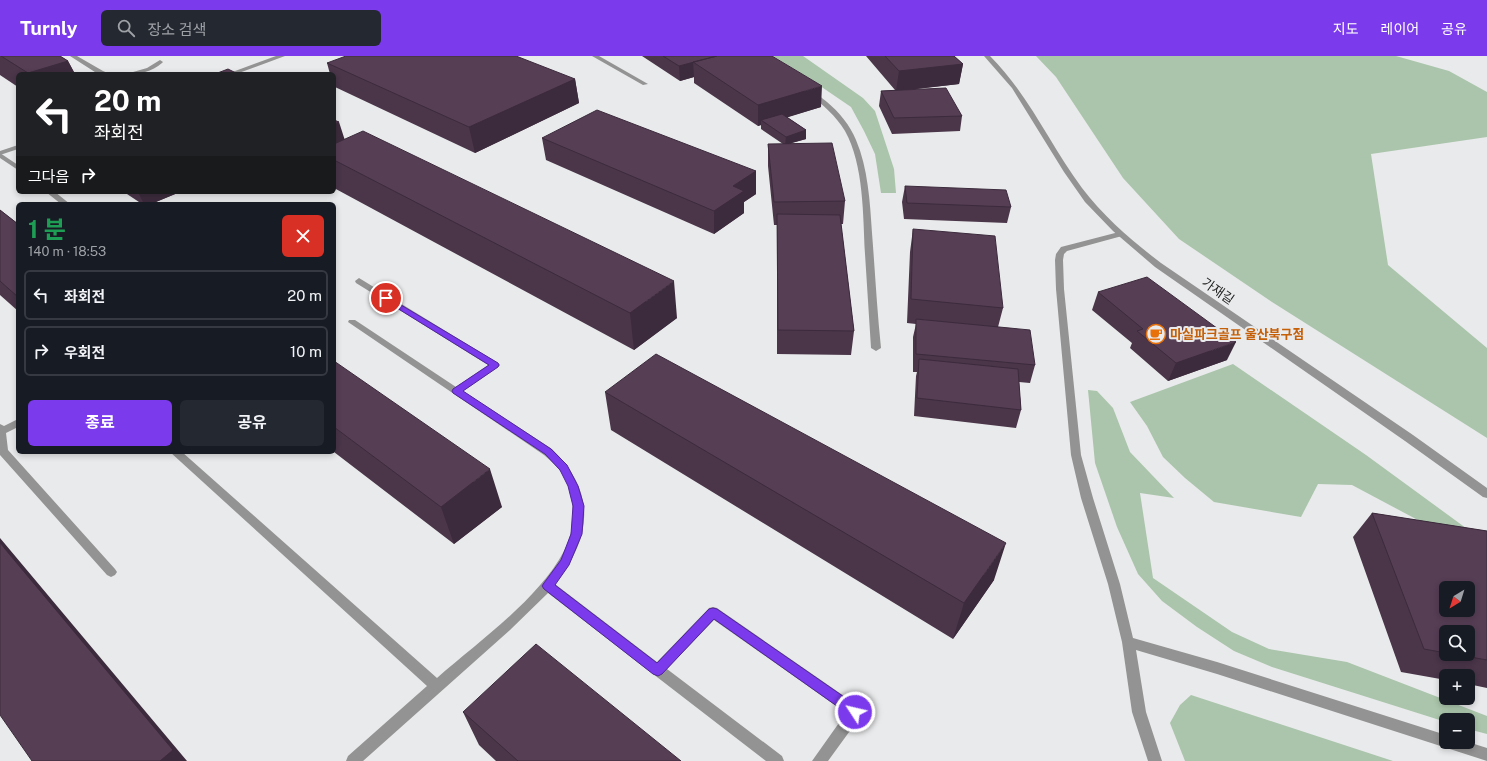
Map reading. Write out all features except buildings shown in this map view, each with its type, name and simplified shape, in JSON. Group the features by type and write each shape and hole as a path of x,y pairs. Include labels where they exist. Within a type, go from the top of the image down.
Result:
{"street":[{"path":"73,56 99,72"},
{"path":"236,72 282,56"},
{"path":"595,56 645,84"},
{"name":"가재길","path":"987,56 1010,79 1078,188 1093,207 1119,234 1158,265 1409,438 1487,494"},
{"path":"138,72 156,66 160,62"},
{"path":"805,89 829,106 840,118 857,149 867,221 876,348"},
{"path":"0,154 16,148"},
{"path":"0,154 16,166"},
{"path":"53,194 63,202"},
{"path":"1119,234 1070,246 1064,249 1060,254 1059,260 1060,289 1076,454 1087,498 1114,584 1128,642 1139,712 1155,761"},
{"path":"359,281 495,365 456,391"},
{"path":"352,322 548,452 564,467 573,486 578,506 577,534 565,562 548,586 353,761"},
{"path":"16,424 0,431 4,451 111,572"},
{"path":"176,454 436,686"},
{"path":"548,586 777,761"},
{"path":"658,670 713,612 855,712 819,761"},
{"path":"1128,642 1218,668 1439,740"},
{"path":"1468,749 1487,755"}],"green space":[{"path":"773,56 803,56 863,98 875,111 894,169 896,193 881,193 875,154 851,107"},
{"path":"1036,56 1396,56 1449,71 1487,92 1487,137 1371,154 1388,265 1487,348 1487,438 1272,302 1179,239 1123,178 1056,77"},
{"path":"1233,364 1366,455 1470,531 1446,535 1352,485 1318,484 1301,517 1214,502 1163,457 1147,426 1130,402"},
{"path":"1088,390 1097,391 1113,408 1130,452 1174,498 1140,493 1153,578 1232,632 1269,649 1347,662 1439,697 1439,705 1458,705 1487,716 1487,734 1475,731 1475,713 1439,713 1439,720 1272,667 1234,651 1197,627 1162,601 1138,574 1117,527 1095,463"},
{"path":"1191,695 1393,761 1185,761 1170,723 1180,705"}],"place":[{"name":"마실파크골프 울산북구점","path":"1156,334"}],"route":[{"path":"386,298 495,365 456,391 548,452 564,467 573,486 578,506 577,534 565,562 548,586 658,670 713,612 855,712"}]}
